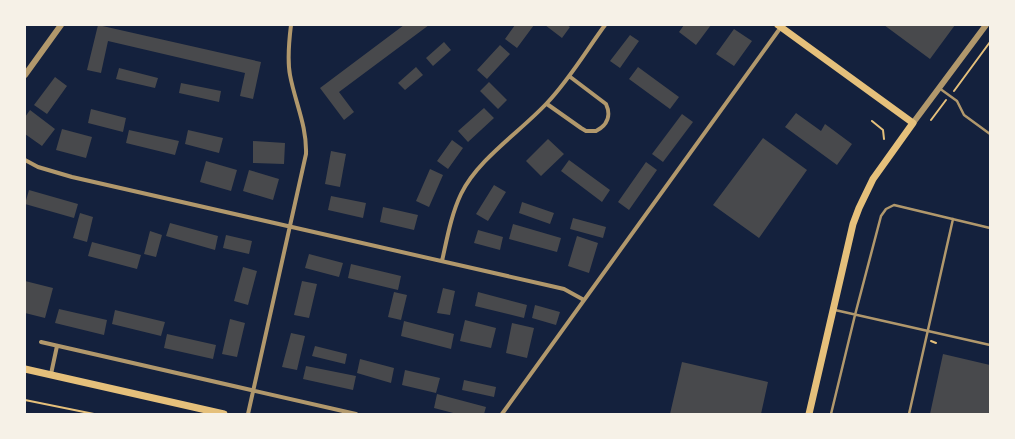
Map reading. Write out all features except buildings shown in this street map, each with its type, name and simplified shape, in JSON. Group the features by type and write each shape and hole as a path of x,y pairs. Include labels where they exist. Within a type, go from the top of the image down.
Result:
{"main road":[{"path":"779,26 913,123 873,179 859,208 848,244 809,414"},
{"path":"25,369 224,414"}],"street":[{"path":"25,76 61,25"},
{"path":"248,414 306,154 306,141 301,112 290,74 290,25"},
{"path":"442,261 454,213 461,193 471,177 484,162 547,104 605,25"},
{"path":"913,123 986,25"},
{"path":"502,414 779,26"},
{"path":"547,104 586,131 596,131 606,124 609,110 606,104 569,76"},
{"path":"25,160 38,167 72,177 564,289 584,300"},
{"path":"41,342 356,414"},
{"path":"51,374 57,346"}],"lane":[{"path":"939,87 957,101 964,115 990,134"},
{"path":"831,414 855,315 882,216 886,209 894,205 990,228"},
{"path":"909,414 953,219"},
{"path":"832,310 990,345"}],"path":[{"path":"931,120 990,42"},
{"path":"872,120 883,130 884,139"},
{"path":"25,400 94,414"}]}
